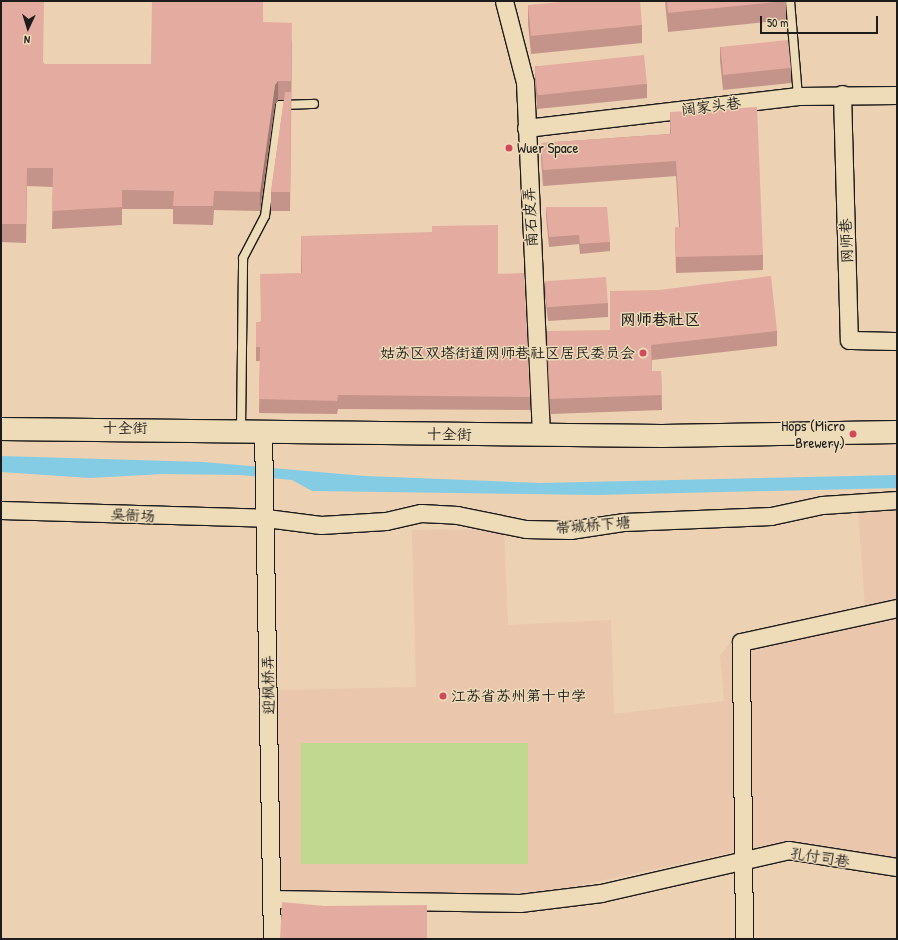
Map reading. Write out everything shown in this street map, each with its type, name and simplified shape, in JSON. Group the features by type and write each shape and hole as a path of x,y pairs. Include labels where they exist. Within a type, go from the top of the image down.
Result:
{"main road":[{"name":"十全街","path":"1,429 263,430 541,435 897,432"}],"street":[{"name":"南石皮弄","path":"504,1 525,82 541,435"},
{"name":"阔家头巷","path":"526,128 798,96 842,94 897,95"},
{"name":"网师巷","path":"842,94 849,340 897,341"},
{"name":"迎枫桥弄","path":"263,430 266,518 272,939"},
{"name":"带城桥下塘","path":"266,518 321,525 386,521 422,513 458,515 526,529 570,530 624,522 771,516 822,505 897,500"},
{"name":"吴衙场","path":"1,510 266,518"},
{"path":"744,939 740,642 897,608"},
{"name":"孔付司巷","path":"271,899 520,903 601,893 788,850 897,867"}],"lane":[{"path":"790,1 798,96"},
{"path":"240,430 243,258 265,216 280,105 314,104"}],"shaded area":[{"name":"江苏省苏州第十中学","path":"897,492 897,865 761,846 550,892 269,897 272,690 416,687 412,530 504,529 508,625 611,620 614,714 724,701 720,656 734,638 866,622 857,494"}],"green space":[{"path":"301,743 528,743 528,864 301,864"}],"water":[{"path":"1,456 203,462 365,476 540,483 897,475 897,488 597,495 312,491 292,480 241,475 163,474 90,478 1,472"}],"building":[{"path":"1,1 44,1 43,64 151,64 152,1 263,1 263,22 292,23 291,81 278,81 275,85 260,192 214,191 213,206 173,206 174,191 122,190 122,207 52,211 53,168 27,168 26,224 1,224"},
{"path":"572,1 640,1 642,25 531,36 528,5"},
{"path":"667,1 786,1 668,13"},
{"path":"788,40 791,68 723,75 720,47"},
{"path":"644,55 647,84 538,95 535,66"},
{"path":"285,92 291,92 290,192 271,192"},
{"path":"757,107 763,255 676,257 675,227 680,227 676,161 543,170 541,143 671,134 670,112"},
{"path":"546,207 607,207 610,242 580,244 579,235 549,237"},
{"path":"498,225 498,274 524,273 530,397 338,395 337,401 259,399 260,347 256,347 256,322 261,322 260,274 302,273 301,236 432,232 432,226"},
{"path":"771,276 777,331 651,345 652,371 661,371 662,395 550,399 547,331 610,330 610,291 659,290"},
{"path":"606,277 608,303 547,307 545,281"},
{"path":"282,902 324,906 427,905 427,939 280,939"}],"place":[{"name":"Wuer Space","path":"509,148"},
{"name":"姑苏区双塔街道网师巷社区居民委员会","path":"643,353"},
{"name":"Hops (Micro Brewery)","path":"853,434"},
{"name":"江苏省苏州第十中学","path":"443,696"}],"district":[{"name":"网师巷社区","path":"660,319"}]}
